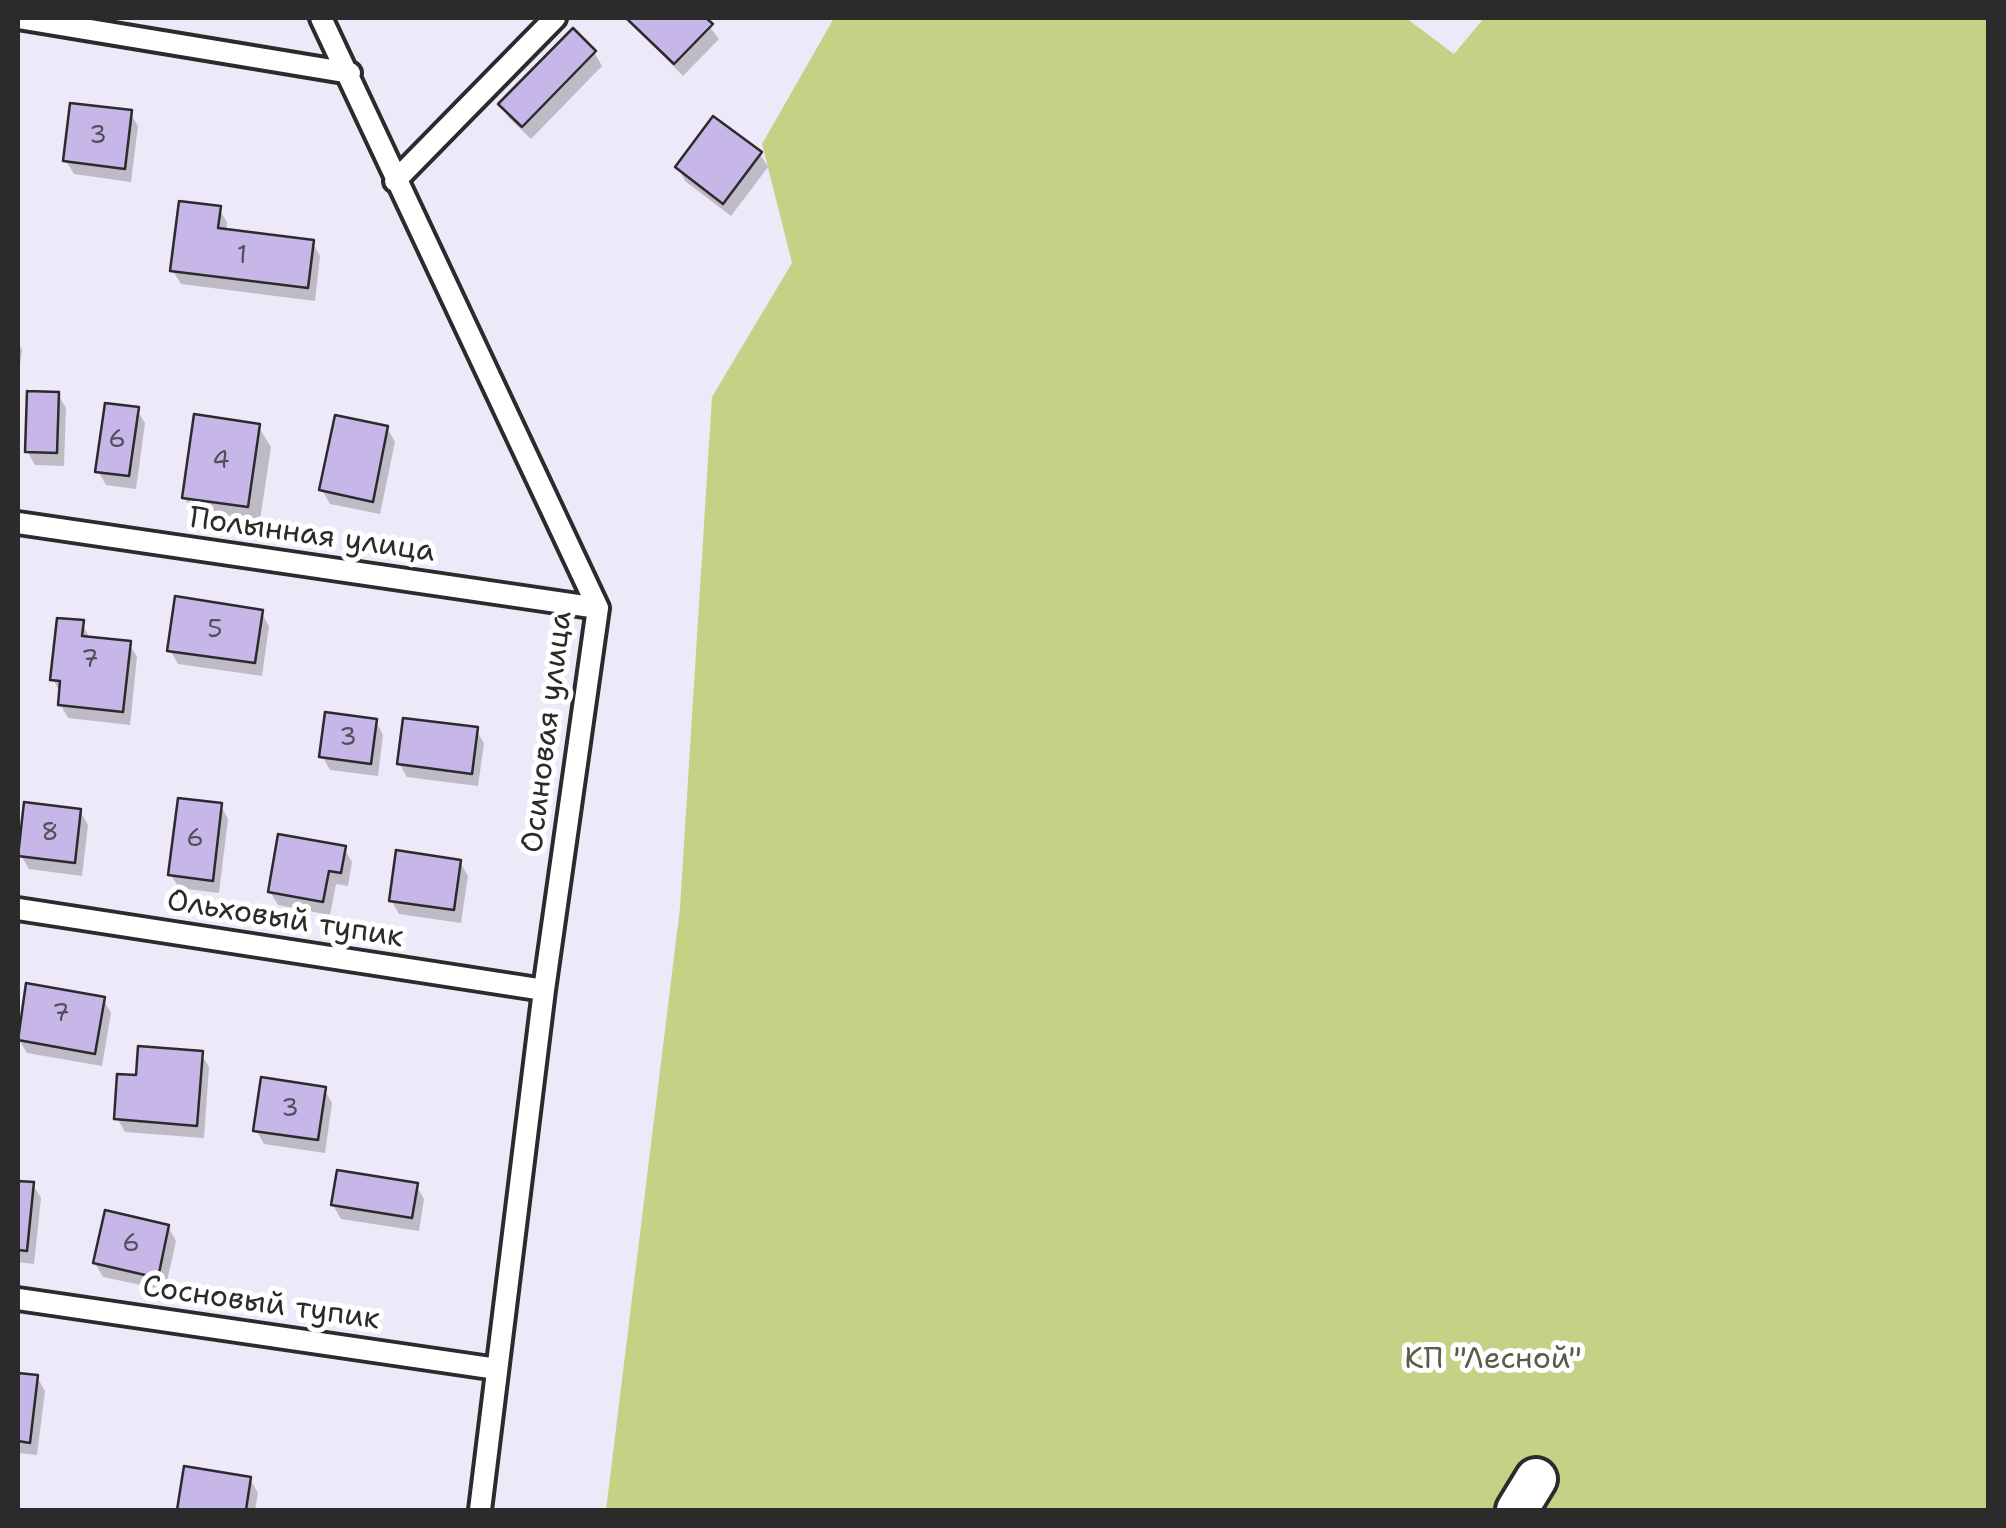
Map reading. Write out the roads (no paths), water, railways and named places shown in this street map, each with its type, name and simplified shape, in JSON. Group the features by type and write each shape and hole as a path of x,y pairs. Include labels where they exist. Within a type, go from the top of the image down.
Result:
{"lane":[{"path":"18,18 350,73"},
{"name":"Осиновая улица","path":"320,18 350,73 395,182 598,608 544,990 480,1510"},
{"path":"395,182 555,18"},
{"name":"Полынная улица","path":"18,523 598,608"},
{"name":"Ольховый тупик","path":"18,909 544,990"},
{"name":"Сосновый тупик","path":"18,1298 497,1369"}],"park label":[{"name":"КП \"Лесной\"","path":"1493,1360"}]}
